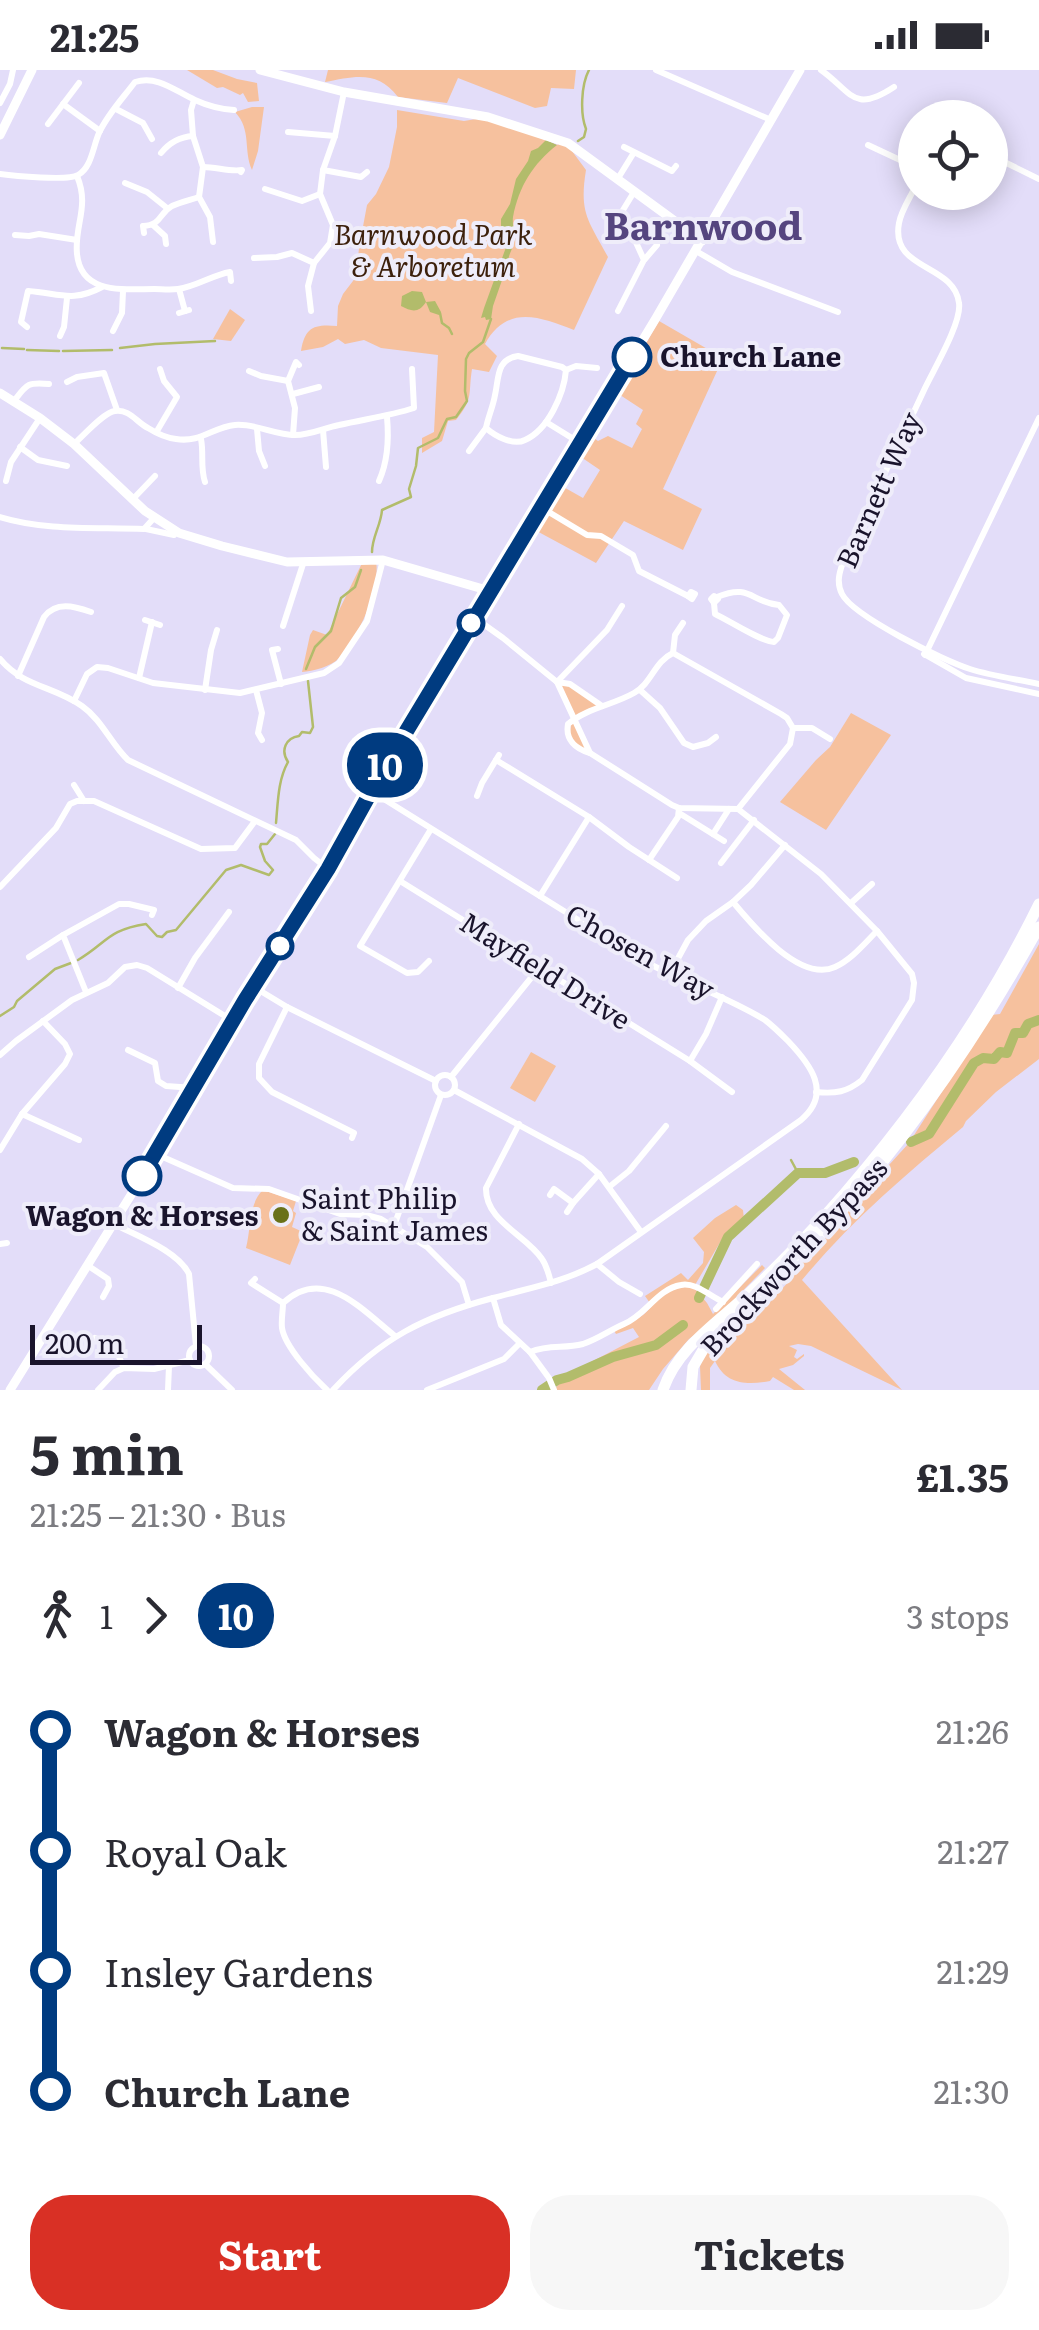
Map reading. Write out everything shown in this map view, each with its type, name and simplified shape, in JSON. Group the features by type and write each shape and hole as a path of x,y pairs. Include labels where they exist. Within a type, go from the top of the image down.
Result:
{"highway":[{"name":"Brockworth Bypass","path":"663,1390 683,1353 801,1241 894,1133 975,1017 1039,904"},
{"name":"Brockworth Bypass","path":"695,1390 692,1371 706,1346 807,1250 891,1154 965,1052 1039,927"}],"street":[{"path":"0,103 13,70"},
{"path":"0,134 32,70"},
{"path":"129,70 135,82"},
{"path":"260,70 344,92 470,112 568,143 702,241"},
{"path":"656,70 771,120"},
{"path":"10,1390 328,869 397,746 702,241 800,70"},
{"path":"822,70 849,95 862,100 878,97 894,87"},
{"path":"0,174 77,176 84,171 100,130 135,82 145,79 158,81 194,100 234,110"},
{"path":"48,124 78,84"},
{"path":"311,311 308,286 314,263 330,243 333,224 320,194 323,170 344,92"},
{"path":"194,100 190,110 193,136 204,167 199,198 216,239"},
{"path":"63,104 100,130"},
{"path":"116,109 143,122 152,139"},
{"path":"288,132 335,136"},
{"path":"160,153 170,144 193,136"},
{"path":"868,145 898,158"},
{"path":"624,147 672,171 676,166"},
{"path":"617,180 633,154"},
{"path":"1008,164 1039,179"},
{"path":"204,167 242,172"},
{"path":"323,170 361,177 367,172"},
{"path":"77,176 82,189 79,263 89,280 123,291 179,289 230,272 231,282"},
{"path":"125,183 148,192 167,208"},
{"path":"265,189 302,201 320,194"},
{"path":"634,192 626,203 624,216 644,260"},
{"path":"144,233 143,226 152,225 167,208 199,198"},
{"name":"Barnett Way","path":"904,210 898,228 902,244 912,259 944,276 956,290 960,309 838,576 842,595 848,602 926,652"},
{"path":"152,225 165,236 166,244"},
{"path":"14,235 29,236 39,231 77,240"},
{"path":"612,299 619,307 657,244"},
{"path":"696,251 732,272 834,309"},
{"path":"254,258 292,253 314,263"},
{"path":"21,324 27,287 67,298 103,286"},
{"path":"179,289 185,311"},
{"path":"113,331 122,313 123,291"},
{"path":"60,336 67,327 67,298"},
{"path":"468,451 486,428 498,373 510,357 566,370"},
{"path":"293,435 295,408 288,380 298,361"},
{"path":"566,370 576,366 596,368"},
{"path":"160,369 177,397"},
{"path":"412,369 414,408"},
{"path":"67,382 76,374 105,370 117,410"},
{"path":"486,428 515,442 526,440 546,422 565,384 566,370"},
{"path":"249,371 288,380"},
{"path":"14,402 32,382 49,385"},
{"path":"293,394 319,387"},
{"path":"156,432 177,397 191,393"},
{"path":"0,394 74,444 132,500 179,533 287,562 383,560 490,591"},
{"path":"74,444 109,412 117,410 174,439 201,439 240,424 293,435 308,434 424,407"},
{"path":"378,481 388,432 387,417"},
{"path":"6,482 4,469 40,418"},
{"path":"926,652 1039,418"},
{"path":"546,422 580,443"},
{"path":"256,428 264,466"},
{"path":"323,430 324,464"},
{"path":"201,439 204,450 196,469 205,482"},
{"path":"20,447 38,460 67,466"},
{"path":"132,500 154,476"},
{"path":"542,508 587,535 601,536 633,554 639,571 692,595 714,600 722,594 744,591 779,606 788,615 778,638 765,642 715,614 714,600"},
{"path":"0,517 28,524 144,529 174,536"},
{"path":"144,529 154,518"},
{"path":"74,701 87,674 98,668 164,685 240,694 324,673 339,663 366,622 383,560"},
{"path":"283,626 304,561"},
{"path":"18,676 44,617 51,610 64,606 91,613"},
{"path":"557,682 607,630 622,606"},
{"path":"474,618 557,682 590,753 724,841"},
{"path":"139,678 152,622"},
{"path":"574,719 640,690 657,664 673,653 675,635 683,623"},
{"path":"205,690 217,630"},
{"path":"272,650 281,684"},
{"path":"926,652 971,669 1039,684"},
{"path":"926,652 966,678 1039,694"},
{"path":"673,653 781,714 793,728 790,744 713,834"},
{"path":"0,658 18,676 74,701 96,718 128,760 296,840 328,869"},
{"path":"557,682 570,684 602,706"},
{"path":"256,690 262,713 257,736"},
{"path":"640,690 660,708 684,743 693,747 716,737"},
{"path":"793,728 812,728 830,739"},
{"path":"389,734 386,746 397,746"},
{"path":"478,799 498,757 677,878"},
{"path":"74,785 84,800"},
{"name":"Chosen Way","path":"371,791 668,974 770,1023 806,1062 816,1078 816,1092"},
{"path":"0,887 56,828 70,804 84,800 201,849 236,848 255,820"},
{"path":"395,1336 338,1292 325,1288 306,1288 284,1302 284,1335 316,1380 330,1390 357,1363 422,1321 566,1279 597,1264 751,1158 810,1112 816,1092 838,1093 862,1080 912,1000 912,974 877,931 821,874 734,808 679,810"},
{"path":"649,860 679,810"},
{"path":"540,896 589,816"},
{"path":"721,863 754,820"},
{"path":"427,966 413,973 404,972 360,946 431,829"},
{"path":"668,974 688,940 751,886 785,845"},
{"name":"Mayfield Drive","path":"400,881 690,1061 732,1093"},
{"path":"851,903 872,884"},
{"path":"734,902 770,941 805,967 831,969 877,931"},
{"path":"29,957 118,904 154,910 152,915"},
{"path":"178,988 195,958 228,917"},
{"path":"62,936 86,992"},
{"path":"0,1055 86,992 108,983 125,966 136,964 233,1021"},
{"path":"451,1077 539,968"},
{"path":"254,986 436,1081"},
{"path":"690,1061 722,998"},
{"path":"288,1007 259,1064 259,1078 272,1092 354,1134"},
{"path":"0,1150 22,1114 70,1054 43,1021"},
{"path":"128,1050 154,1063 158,1081 175,1088 194,1088"},
{"path":"436,1081 442,1076 451,1077"},
{"path":"441,1095 454,1090 451,1077"},
{"path":"436,1081 441,1095"},
{"path":"454,1090 572,1152 599,1174 641,1232"},
{"path":"394,1226 441,1095"},
{"path":"22,1114 79,1140"},
{"path":"519,1124 486,1188 486,1196 491,1210 542,1258 551,1283"},
{"path":"609,1187 629,1171 666,1126"},
{"path":"156,1154 233,1188 269,1188 340,1214 381,1219 427,1247 462,1282 469,1305"},
{"path":"567,1212 599,1174"},
{"path":"554,1190 572,1203"},
{"path":"114,1224 176,1256 184,1265 196,1346"},
{"path":"597,1264 640,1294"},
{"path":"530,1352 544,1346 588,1342 640,1314 666,1290 685,1284 707,1294 720,1306 757,1264"},
{"path":"87,1266 108,1278 109,1286 103,1297"},
{"path":"251,1283 284,1302"},
{"path":"493,1298 501,1326 530,1352 554,1389"},
{"path":"94,1339 115,1348 124,1368"},
{"path":"428,1388 504,1359 519,1344"},
{"path":"196,1346 203,1346 208,1353 205,1364 197,1366 190,1360 189,1352 196,1346"},
{"path":"98,1390 124,1368 154,1368 190,1360"},
{"path":"205,1364 232,1390"},
{"path":"168,1390 169,1366"}],"green space":[{"path":"187,70 213,70 257,83 259,101 248,102 243,93 217,88"},
{"path":"328,70 576,70 574,89 551,88 547,106 535,108 458,78 447,103 398,97 382,82 365,77 325,82"},
{"path":"264,107 252,170 244,126 235,112"},
{"name":"Barnwood Park & Arboretum","path":"397,110 464,121 488,117 569,147 586,170 587,216 608,257 574,330 525,317 503,323 494,331 485,344 497,356 489,372 472,369 466,406 456,420 448,421 442,441 422,453 422,438 434,432 438,355 381,348 364,340 345,344 338,339 301,351 312,329 337,326 338,306 356,277 367,205 389,167"},
{"path":"230,309 245,320 231,341 213,339"},
{"path":"659,321 723,358 663,489 702,509 683,550 624,521 596,563 533,529 560,485 583,498 600,470 578,455 591,436 598,441 608,436 632,448 642,429 636,424 643,410 617,393"},
{"path":"363,561 376,561 377,573 372,599 360,626 336,661 302,672 310,635 313,630 327,635"},
{"path":"570,684 604,706 573,719 590,753 569,739 572,716 560,685"},
{"path":"851,713 891,735 826,830 780,802 830,747"},
{"path":"1039,944 1039,1059 996,1092 963,1127 879,1200 802,1280 902,1390 811,1346 798,1344 789,1346 797,1350 794,1357 804,1356 779,1369 805,1390 794,1390 773,1377 770,1381 738,1382 725,1375 715,1361 710,1368 710,1390 701,1390 700,1366 706,1352 767,1298 770,1302 791,1279 788,1276 909,1143 991,1015 1000,1014"},
{"path":"531,1052 556,1066 535,1102 510,1088"},
{"path":"263,1190 296,1201 292,1227 303,1232 290,1265 246,1248 253,1209"},
{"path":"736,1205 743,1210 744,1219 722,1239 695,1285 691,1284 713,1314 762,1265 765,1268 713,1321 689,1339 649,1390 554,1390 558,1385 553,1377 568,1374 639,1337 633,1328 616,1334 613,1329 648,1311 652,1306 645,1296 681,1273 688,1280 703,1263 704,1252 693,1238"}],"shaded area":[{"path":"546,140 557,145 534,168 519,195 513,217 513,244 491,319 486,320 481,318 509,239 501,219 531,151"},
{"path":"422,292 426,302 415,310 401,306 402,296"},
{"path":"435,301 439,315 430,312 426,302"}],"waterway":[{"path":"578,141 586,129 582,100 589,70"},
{"path":"440,313 442,323 452,334"},
{"path":"372,552 382,510 411,497 409,489 418,448 438,438 447,419 456,417 467,401 466,359 483,342 491,319"},
{"path":"120,348 215,341"},
{"path":"2,348 24,349"},
{"path":"27,350 59,351"},
{"path":"63,351 112,350"},
{"path":"306,669 315,647 331,631 341,598 355,587 361,570"},
{"path":"276,823 280,783 288,762 286,745 302,732 310,733 313,727 308,681"},
{"path":"78,960 115,934 133,927 146,924 162,937 176,930 226,870 241,865 269,875 273,870 260,847 275,834"},
{"path":"0,1016 55,969 71,963"},
{"path":"911,1142 929,1134 974,1063 1007,1053 1015,1033 1023,1033 1028,1024 1039,1020"},
{"path":"791,1160 798,1173"},
{"path":"699,1298 728,1237 798,1173 825,1173 854,1162"},
{"path":"542,1390 613,1357 656,1345 683,1325"}],"bus line":[{"name":"10","path":"142,1176 632,357"}],"place":[{"name":"Church Lane","path":"632,357"},
{"name":"Wagon & Horses","path":"142,1176"},
{"name":"Saint Philip & Saint James","path":"281,1215"}],"district":[{"name":"Barnwood","path":"703,227"}]}
